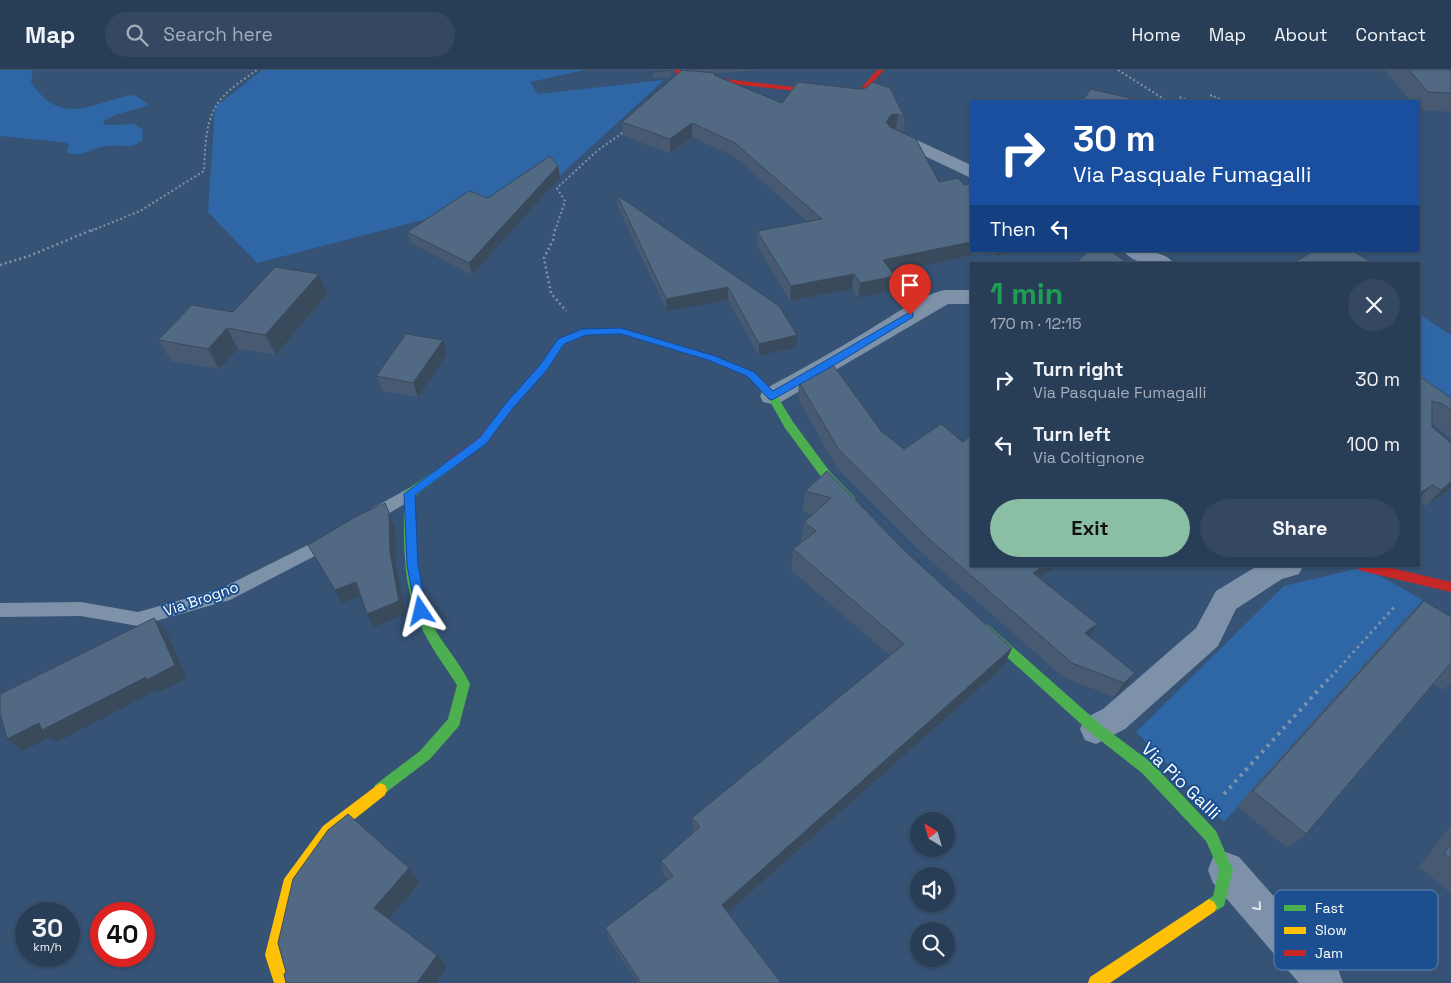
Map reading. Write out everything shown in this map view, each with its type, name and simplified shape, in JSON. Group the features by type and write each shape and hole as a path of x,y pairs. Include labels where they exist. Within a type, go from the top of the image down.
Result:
{"street":[{"path":"676,70 680,76 858,96 881,70"},
{"path":"895,135 970,172"},
{"path":"1136,252 1159,262"},
{"path":"772,396 944,297 970,297"},
{"path":"282,983 272,955 289,884 328,831 425,756 454,722 464,684 443,653 421,611 412,565 409,494 482,441 509,406 544,368 561,342 585,332 621,331 711,358 751,374 772,396 789,425 826,475 858,509"},
{"path":"1096,729 1114,719 1207,637 1226,600 1274,570 1285,567"},
{"path":"1366,567 1451,587"},
{"name":"Via Pio Gallli","path":"971,617 1096,729 1147,768 1211,836 1226,870"},
{"path":"1096,983 1219,902 1226,870"},
{"path":"1226,870 1274,925"},
{"path":"1313,970 1324,983"}],"lane":[{"name":"Via Brogno","path":"0,610 81,610 138,619 224,594 300,557 409,494"}],"path":[{"path":"0,265 29,256 140,211 204,171 205,149 215,107 239,82 257,70"},
{"path":"1118,70 1165,100"},
{"path":"1211,100 1211,95 1222,100"},
{"path":"568,314 552,293 544,258 553,240 556,225 565,201 557,188 597,151 632,126"},
{"path":"1199,822 1394,607"}],"shaded area":[{"path":"0,70 33,70 31,82 42,96 53,104 64,108 88,107 129,95 136,96 149,105 115,115 103,122 105,125 135,124 143,130 142,141 133,145 106,146 82,154 72,154 67,153 69,144 61,142 0,136"},
{"path":"262,70 585,70 530,82 538,94 664,80 554,181 442,215 257,263 208,212 215,107"},
{"path":"1420,315 1451,335 1451,401 1420,380"},
{"path":"1364,567 1423,600 1224,822 1136,732 1284,586"}],"building":[{"path":"653,70 670,70 653,72"},
{"path":"682,70 715,73 714,75 782,103 798,82 859,89 866,88 872,82 890,88 905,118 898,114 891,115 886,122 890,127 916,139 939,182 958,178 964,185 970,184 970,242 883,260 895,276 860,283 854,274 791,286 757,231 822,219 735,143 692,123 670,139 622,122"},
{"path":"1409,70 1451,70 1451,93 1428,92"},
{"path":"1091,89 1138,100 1083,100"},
{"path":"550,156 558,166 469,263 407,232 469,191 488,198"},
{"path":"617,195 779,306 797,335 759,344 728,287 666,299"},
{"path":"1088,252 1112,252 1129,262 1076,262"},
{"path":"1312,252 1354,252 1370,261 1369,262 1295,262"},
{"path":"275,267 319,274 265,335 227,328 208,349 158,340 192,305 233,312"},
{"path":"406,334 443,340 413,383 376,376"},
{"path":"831,362 881,431 904,449 941,424 963,442 970,436 970,567 1042,567 1033,573 1097,624 1085,633 1135,673 1124,683 1072,663 929,539 839,450 799,382"},
{"path":"1420,377 1451,398 1451,410 1443,404 1432,401 1432,427 1451,443 1451,482 1441,490 1432,485 1420,493"},
{"path":"827,471 907,553 1012,648 722,905 781,983 641,983 605,928 673,876 661,861 700,827 692,818 904,644 793,549 816,531 804,522 831,498 805,491"},
{"path":"385,503 389,513 390,552 399,601 367,614 356,582 335,590 308,545 357,516"},
{"path":"1424,601 1451,617 1451,665 1306,834 1253,791"},
{"path":"154,618 175,665 147,680 146,677 42,730 39,723 7,739 0,713 0,694"},
{"path":"348,814 409,868 374,908 437,955 417,983 286,983 284,974 286,972 278,943 293,879 328,830"},
{"path":"1451,844 1451,859 1444,853"}],"traffic: fast":[{"path":"553,354 561,342 585,332 621,331 711,358 751,374 772,396 789,425 826,475 851,501"},
{"path":"380,790 425,755 454,722 464,684 435,640 421,612 414,585 411,554 409,494 452,463"},
{"path":"983,628 1096,729 1147,768 1211,836 1226,870 1219,901 1209,907"}],"traffic: slow":[{"path":"282,983 273,955 289,884 328,831 380,790"},
{"path":"1096,983 1209,907"}],"traffic: jam":[{"path":"677,70 680,76 858,96 881,70"},
{"path":"452,463 482,441 509,406 544,368 553,354"},
{"path":"1366,567 1451,587"}],"route":[{"path":"421,611 412,565 409,494 482,441 509,406 544,368 561,342 585,332 621,331 711,358 751,374 772,396 833,362 910,315"}]}
